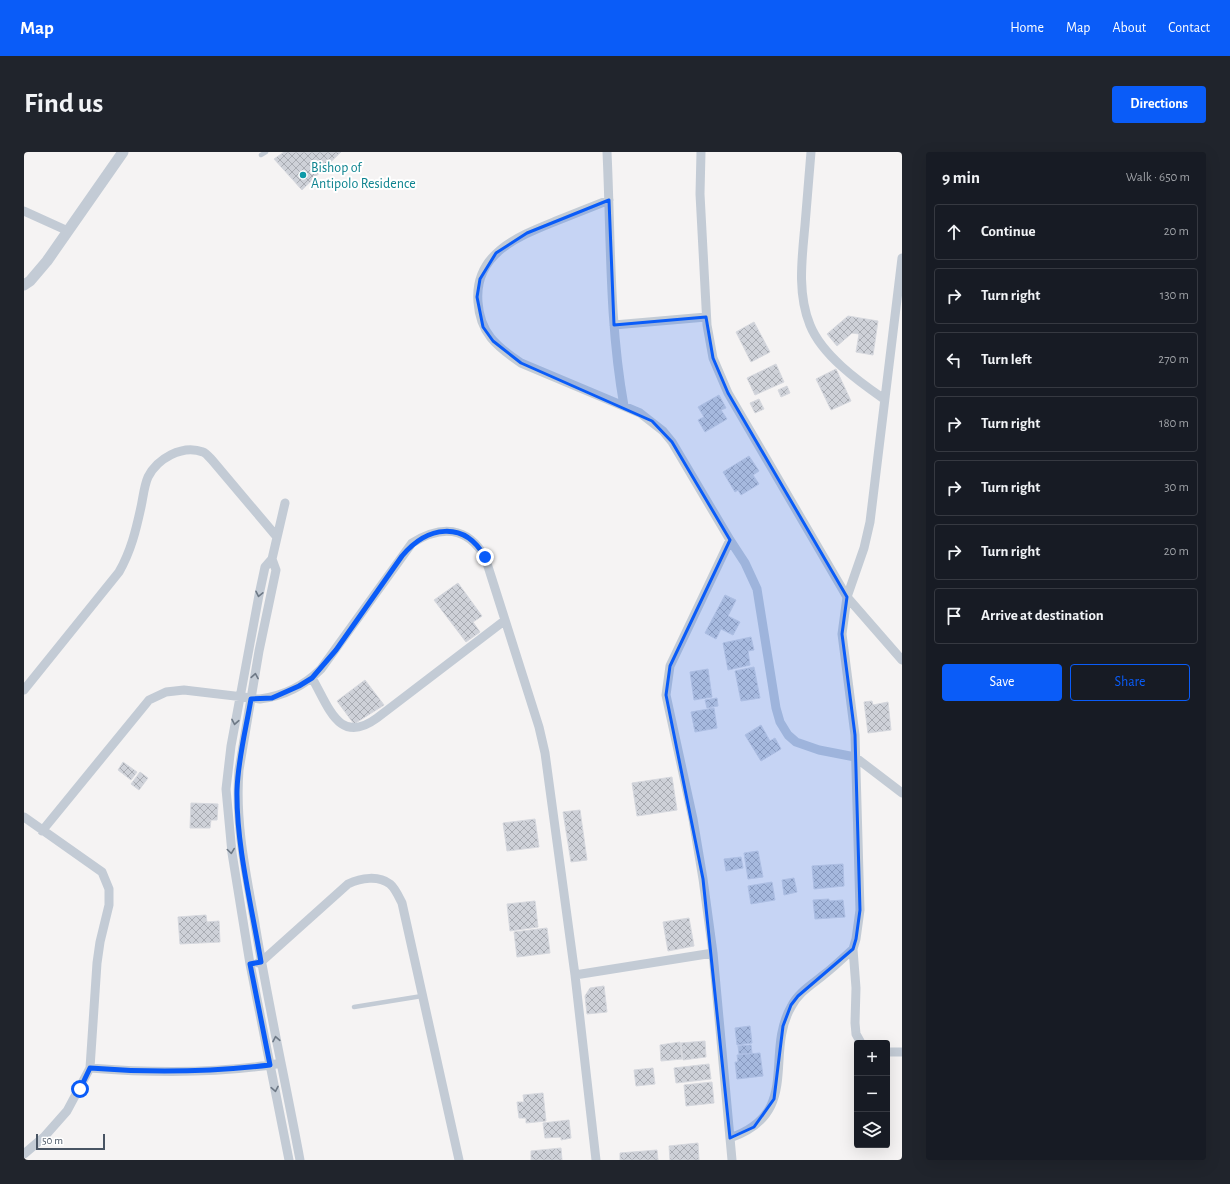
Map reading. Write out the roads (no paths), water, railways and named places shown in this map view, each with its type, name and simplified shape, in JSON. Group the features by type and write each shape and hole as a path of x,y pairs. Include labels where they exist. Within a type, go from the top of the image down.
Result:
{"street":[{"path":"24,285 30,281 47,261 123,152"},
{"path":"607,152 614,325 624,406"},
{"path":"701,152 700,194 706,317 713,358 728,393 847,597 902,660"},
{"path":"811,152 800,273 804,301 810,325 823,347 861,383 884,399"},
{"path":"609,200 526,233 509,242 496,253 486,266 480,279 478,303 479,314 483,327 493,341 505,352 522,363 624,406 652,421 672,442 745,563 757,589 776,708 780,722 788,735 796,742 805,746 855,757 902,793"},
{"path":"24,211 68,231"},
{"path":"859,1040 856,1034 855,1023 856,988 853,949 860,910 855,735 842,634 847,597 860,563 870,522 902,258"},
{"path":"614,325 706,317"},
{"path":"24,690 119,572 129,553 134,538 148,478 159,462 171,454 187,450 203,452 212,460 277,537"},
{"path":"285,503 272,559 265,567 229,761 226,796 232,853 250,964 289,1160"},
{"path":"42,831 91,769 149,700 166,692 184,690 240,698 272,698 299,686 312,678 336,650 412,543 424,536 438,532 455,532 469,537 478,545 487,563 504,621 539,728 545,753 575,975 596,1160"},
{"path":"730,540 680,640 670,666 666,695 693,819 713,954 732,1160"},
{"path":"272,559 276,570 251,699 237,790 239,821 261,962 300,1160"},
{"path":"312,678 342,725 348,728 356,729 368,725 378,718 504,621"},
{"path":"24,817 102,872 109,889 109,905 100,942 97,963 90,1068 67,1111 44,1137 24,1154"},
{"path":"250,964 261,962 348,884 360,878 382,880 391,885 402,903 459,1160"},
{"path":"730,1138 746,1132 754,1127 763,1117 774,1099 778,1087 783,1026 791,1005 798,996 853,949"},
{"path":"575,975 713,954"},
{"path":"890,1052 902,1052"},
{"path":"90,1068 126,1071 198,1072 281,1064"}],"lane":[{"path":"261,154 266,152"},
{"path":"354,1007 422,996"}],"place":[{"name":"Bishop of Antipolo Residence","path":"303,175"}]}
